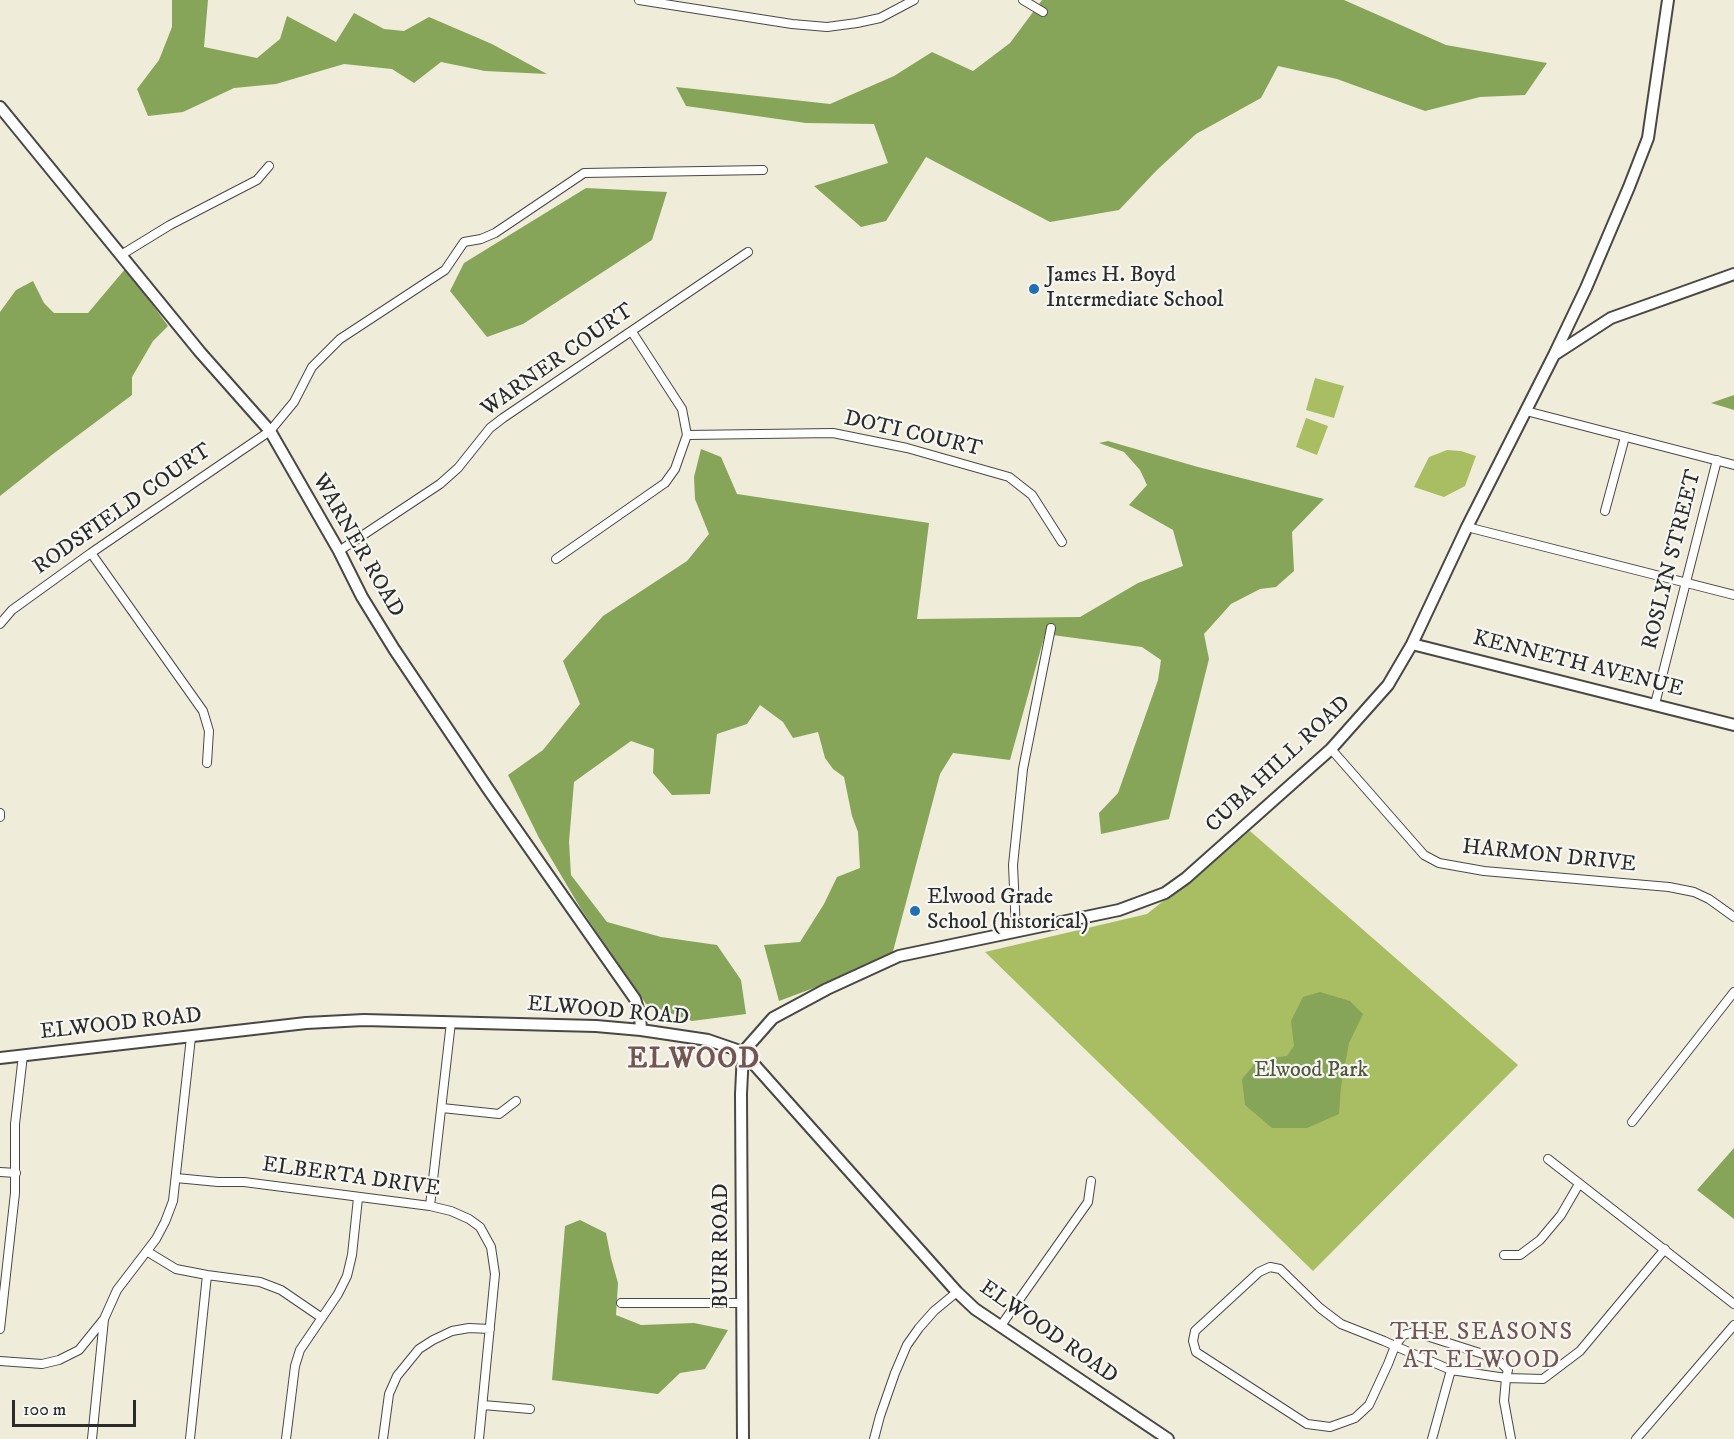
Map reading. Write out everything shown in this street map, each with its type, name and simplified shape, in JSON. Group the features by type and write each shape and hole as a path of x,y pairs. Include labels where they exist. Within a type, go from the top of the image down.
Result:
{"main road":[{"name":"CUBA HILL ROAD","path":"743,1052 773,1018 827,989 899,956 1119,910 1165,893 1186,878 1331,749 1388,685 1412,644 1467,527 1554,355 1609,237 1648,138 1668,0"},
{"name":"WARNER ROAD","path":"0,107 200,352 270,431 339,551 362,597 394,649 635,999 640,1015 641,1030"},
{"path":"1554,355 1611,318 1734,274"},
{"name":"KENNETH AVENUE","path":"1412,644 1734,725"},
{"name":"ELWOOD ROAD","path":"0,1058 329,1022 411,1020 641,1030 708,1040 743,1052 957,1292 975,1309 1168,1439"},
{"name":"BURR ROAD","path":"743,1052 741,1094 743,1439"}],"street":[{"path":"639,0 792,24 826,27 880,18 914,0"},
{"path":"1023,0 1043,12"},
{"path":"121,255 170,225 257,180 269,166"},
{"name":"RODSFIELD COURT","path":"0,624 12,610 91,553 270,431 294,402 312,367 340,339 445,270 464,242 481,239 495,233 584,173 763,170"},
{"name":"WARNER COURT","path":"339,551 440,484 458,468 490,428 503,418 748,252"},
{"path":"556,560 665,483 675,469 687,435 682,409 632,332"},
{"path":"1526,411 1734,465"},
{"name":"DOTI COURT","path":"687,435 833,434 907,447 1009,477 1032,495 1062,542"},
{"path":"1605,511 1625,437"},
{"name":"ROSLYN STREET","path":"1655,704 1717,460"},
{"path":"1467,527 1734,595"},
{"path":"91,553 203,711 209,731 207,763"},
{"path":"1016,931 1012,865 1023,769 1051,628"},
{"name":"HARMON DRIVE","path":"1331,749 1424,855 1439,863 1484,871 1669,887 1694,892 1709,899 1734,917"},
{"path":"1632,1122 1734,992"},
{"path":"430,1206 451,1022"},
{"path":"0,1361 42,1364 59,1360 79,1350 104,1319 117,1290 148,1252 165,1222 173,1201 191,1037"},
{"path":"0,1329 3,1268 15,1192 15,1124 23,1055"},
{"path":"442,1108 499,1114 516,1101"},
{"path":"1548,1159 1734,1304"},
{"path":"0,1172 16,1173"},
{"name":"ELBERTA DRIVE","path":"177,1178 244,1182 430,1206 452,1211 480,1227 491,1247 495,1274 479,1439"},
{"path":"1000,1327 1088,1202 1091,1181"},
{"path":"1504,1255 1520,1255 1540,1240 1561,1215 1579,1184"},
{"path":"286,1439 295,1366 300,1350 347,1276 352,1255 358,1198"},
{"path":"1511,1439 1504,1401 1506,1378 1508,1370 1500,1362 1483,1354 1414,1332 1404,1335 1395,1346 1369,1405 1355,1418 1330,1427 1307,1424 1196,1352 1193,1341 1195,1331 1259,1272 1270,1267 1280,1269 1320,1308 1341,1324 1395,1346 1451,1370 1506,1378 1543,1379 1580,1351 1665,1249"},
{"path":"148,1252 176,1269 260,1282 281,1290 322,1318"},
{"path":"190,1439 207,1275"},
{"path":"874,1439 891,1384 907,1345 927,1320 957,1292"},
{"path":"621,1303 741,1304"},
{"path":"92,1439 104,1319"},
{"path":"1636,1439 1734,1325"},
{"path":"383,1439 389,1394 397,1376 419,1349 452,1331 469,1328 490,1329"},
{"path":"1432,1439 1451,1370"},
{"path":"483,1405 530,1409"}],"green space":[{"path":"172,0 208,0 204,47 257,58 280,39 287,16 336,42 354,13 384,29 404,31 429,17 492,44 547,74 485,71 441,62 414,83 392,69 344,64 276,84 234,88 183,112 148,116 137,89 159,60 172,27"},
{"path":"1042,0 1344,0 1446,45 1547,63 1525,95 1480,97 1425,111 1337,79 1278,66 1261,98 1196,134 1119,210 1050,222 926,157 886,221 861,227 814,186 888,163 874,124 806,123 686,106 676,87 830,104 894,76 932,52 973,71 1010,43"},
{"path":"586,188 667,192 652,240 523,324 487,337 450,291 464,263"},
{"path":"126,268 168,326 153,341 132,377 132,395 0,496 0,312 16,290 33,281 44,303 54,313 88,313"},
{"path":"1315,378 1344,386 1334,418 1306,410"},
{"path":"1734,395 1734,410 1711,403"},
{"path":"1306,418 1328,426 1317,455 1296,447"},
{"path":"1108,441 1324,499 1292,532 1294,571 1276,587 1260,589 1231,604 1204,634 1209,659 1169,819 1101,834 1099,813 1118,793 1158,680 1161,660 1142,647 1045,634 1010,760 953,753 940,774 891,959 779,1001 764,945 800,942 824,904 837,877 860,868 858,832 852,816 844,777 833,769 825,758 818,732 793,738 783,722 760,705 747,724 717,734 710,794 672,795 653,773 654,749 631,741 574,782 569,842 571,875 607,922 661,937 717,945 741,980 746,1014 692,1021 646,1004 581,909 539,838 508,775 543,750 580,704 563,661 603,616 687,561 709,534 695,499 694,477 701,449 721,457 737,494 929,523 917,619 1080,617 1138,583 1183,566 1173,530 1129,505 1147,485 1140,470 1124,452 1099,443"},
{"path":"1447,450 1461,451 1476,456 1465,486 1444,497 1414,487 1429,457"},
{"name":"Elwood Park","path":"1250,831 1518,1065 1313,1271 985,952 1147,914"},
{"path":"1320,992 1350,1001 1363,1014 1349,1043 1341,1086 1339,1114 1307,1128 1272,1128 1245,1105 1242,1079 1259,1059 1287,1056 1294,1046 1291,1021 1303,997"},
{"path":"1734,1148 1734,1219 1697,1190"},
{"path":"580,1220 606,1233 618,1283 616,1315 641,1325 694,1323 728,1330 705,1369 680,1373 658,1394 552,1380 565,1226"}],"place":[{"name":"James H. Boyd Intermediate School","path":"1034,289"},
{"name":"Elwood Grade School (historical)","path":"915,911"}],"district":[{"name":"ELWOOD","path":"694,1061"},
{"name":"THE SEASONS AT ELWOOD","path":"1482,1348"}]}
